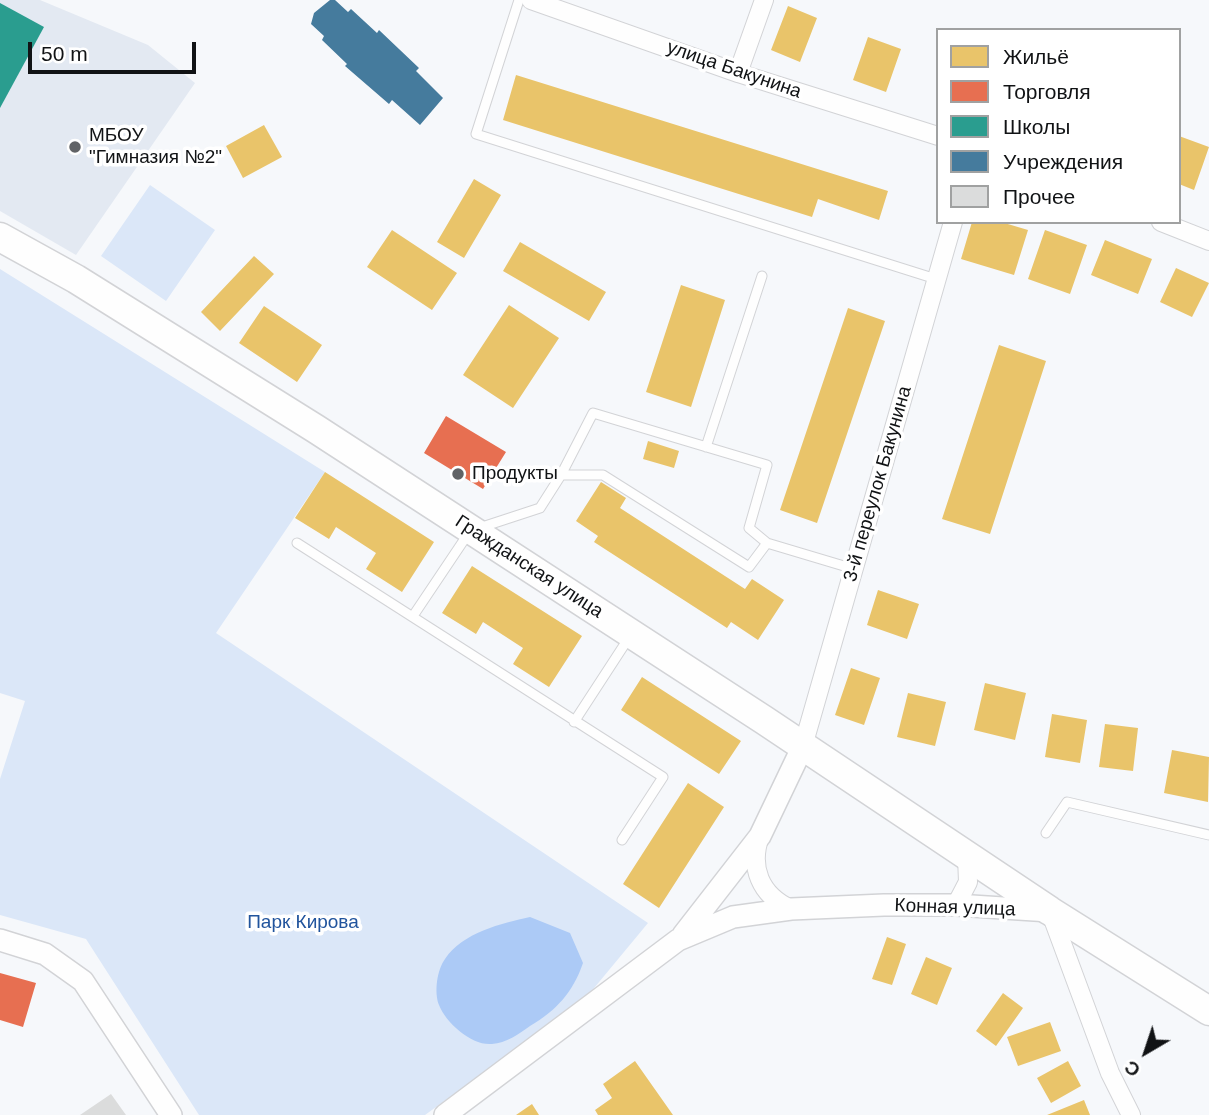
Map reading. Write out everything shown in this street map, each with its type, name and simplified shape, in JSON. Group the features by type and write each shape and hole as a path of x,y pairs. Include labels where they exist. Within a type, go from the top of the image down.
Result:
{"main road":[{"name":"Гражданская улица","path":"0,237 76,279 472,530 1050,911"},
{"name":"Конная улица","path":"1050,911 1209,1011"}],"street":[{"name":"улица Бакунина","path":"531,0 738,73 936,135"},
{"path":"738,73 764,0"},
{"name":"3-й переулок Бакунина","path":"803,746 952,224"},
{"path":"1166,224 1209,242"},
{"name":"Конная улица","path":"678,940 760,836 803,746"},
{"path":"760,836 755,861 757,873 770,895 791,909"},
{"path":"956,905 968,882 967,856"},
{"name":"Конная улица","path":"444,1115 678,940 733,917 791,909 956,905 1050,911"},
{"path":"1050,911 1110,1073 1131,1115"},
{"path":"0,940 45,954 83,981 171,1115"}],"lane":[{"path":"519,0 476,134 936,279"},
{"path":"706,447 762,275"},
{"path":"413,616 472,530 540,508 561,475 593,413 768,465 749,528 767,543 854,569"},
{"path":"561,475 603,475 749,567 767,543"},
{"path":"297,543 574,723 663,777 622,839"},
{"path":"574,723 631,633"},
{"path":"1046,833 1068,802 1209,835"}],"shaded area":[{"name":"МБОУ \"Гимназия №2\"","path":"0,0 40,0 148,45 195,83 76,255 0,211"}],"green space":[{"path":"150,185 215,230 166,301 101,256"},
{"name":"Парк Кирова","path":"0,269 325,472 216,633 648,923 585,999 425,1115 199,1115 86,939 0,915 0,779 25,701 0,693"}],"water":[{"path":"530,917 570,933 583,963 579,973 556,1007 540,1020 507,1040 492,1044 476,1041 461,1032 442,1012 437,1000 437,988 442,964 452,950 472,936 495,926"}],"building: Жильё":[{"path":"788,6 817,18 800,62 771,50"},
{"path":"868,37 901,49 886,92 853,80"},
{"path":"516,75 888,191 879,220 818,199 812,217 503,120"},
{"path":"264,125 282,157 243,178 226,146"},
{"path":"1181,137 1209,147 1194,190 1181,185"},
{"path":"474,179 501,195 464,258 437,242"},
{"path":"971,224 1008,224 1028,230 1014,275 961,259"},
{"path":"392,230 457,273 432,310 367,267"},
{"path":"1045,230 1087,245 1070,294 1028,279"},
{"path":"1105,240 1152,259 1138,294 1091,275"},
{"path":"520,242 606,292 589,321 503,271"},
{"path":"254,256 274,274 220,331 201,312"},
{"path":"1176,268 1209,283 1192,317 1160,302"},
{"path":"681,285 725,300 691,407 646,392"},
{"path":"509,305 559,338 513,408 463,375"},
{"path":"264,306 322,345 297,382 239,343"},
{"path":"848,308 885,321 817,523 780,510"},
{"path":"999,345 1046,361 990,534 942,519"},
{"path":"648,441 679,451 674,468 643,459"},
{"path":"325,472 434,542 402,592 366,569 376,553 336,527 329,539 295,518"},
{"path":"601,482 626,498 620,508 745,589 752,579 784,600 758,640 731,622 727,628 594,542 598,536 576,521"},
{"path":"472,566 582,636 549,687 513,664 523,648 483,622 476,634 442,613"},
{"path":"878,590 919,604 907,639 867,625"},
{"path":"851,668 880,678 864,725 835,715"},
{"path":"642,677 741,741 719,774 621,710"},
{"path":"985,683 1026,693 1015,740 974,730"},
{"path":"908,693 946,702 935,746 897,737"},
{"path":"1052,714 1087,720 1080,763 1045,757"},
{"path":"1105,724 1138,728 1133,771 1099,767"},
{"path":"1172,750 1209,757 1208,802 1164,793"},
{"path":"688,783 724,807 659,908 623,884"},
{"path":"887,937 906,944 892,985 872,979"},
{"path":"926,957 952,968 937,1005 911,994"},
{"path":"1003,993 1023,1008 996,1046 976,1031"},
{"path":"1050,1022 1061,1051 1018,1066 1007,1037"},
{"path":"635,1061 673,1115 598,1115 595,1110 612,1098 603,1084"},
{"path":"1068,1061 1081,1086 1051,1103 1037,1078"},
{"path":"1084,1100 1090,1115 1047,1115"},
{"path":"532,1104 539,1115 516,1115"}],"building: Торговля":[{"path":"446,416 506,452 483,489 424,453"},
{"path":"0,973 36,983 23,1027 0,1020"}],"building: Школы":[{"path":"0,3 44,27 0,108"}],"building: Учреждения":[{"path":"330,0 335,0 348,12 351,9 377,33 379,30 419,68 416,71 443,98 420,125 392,100 389,104 345,66 347,64 322,40 324,36 311,24 314,13"}],"building: Прочее":[{"path":"111,1094 126,1115 80,1115"}],"place":[{"name":"МБОУ \"Гимназия №2\"","path":"75,147"},
{"name":"Продукты","path":"458,474"}]}
